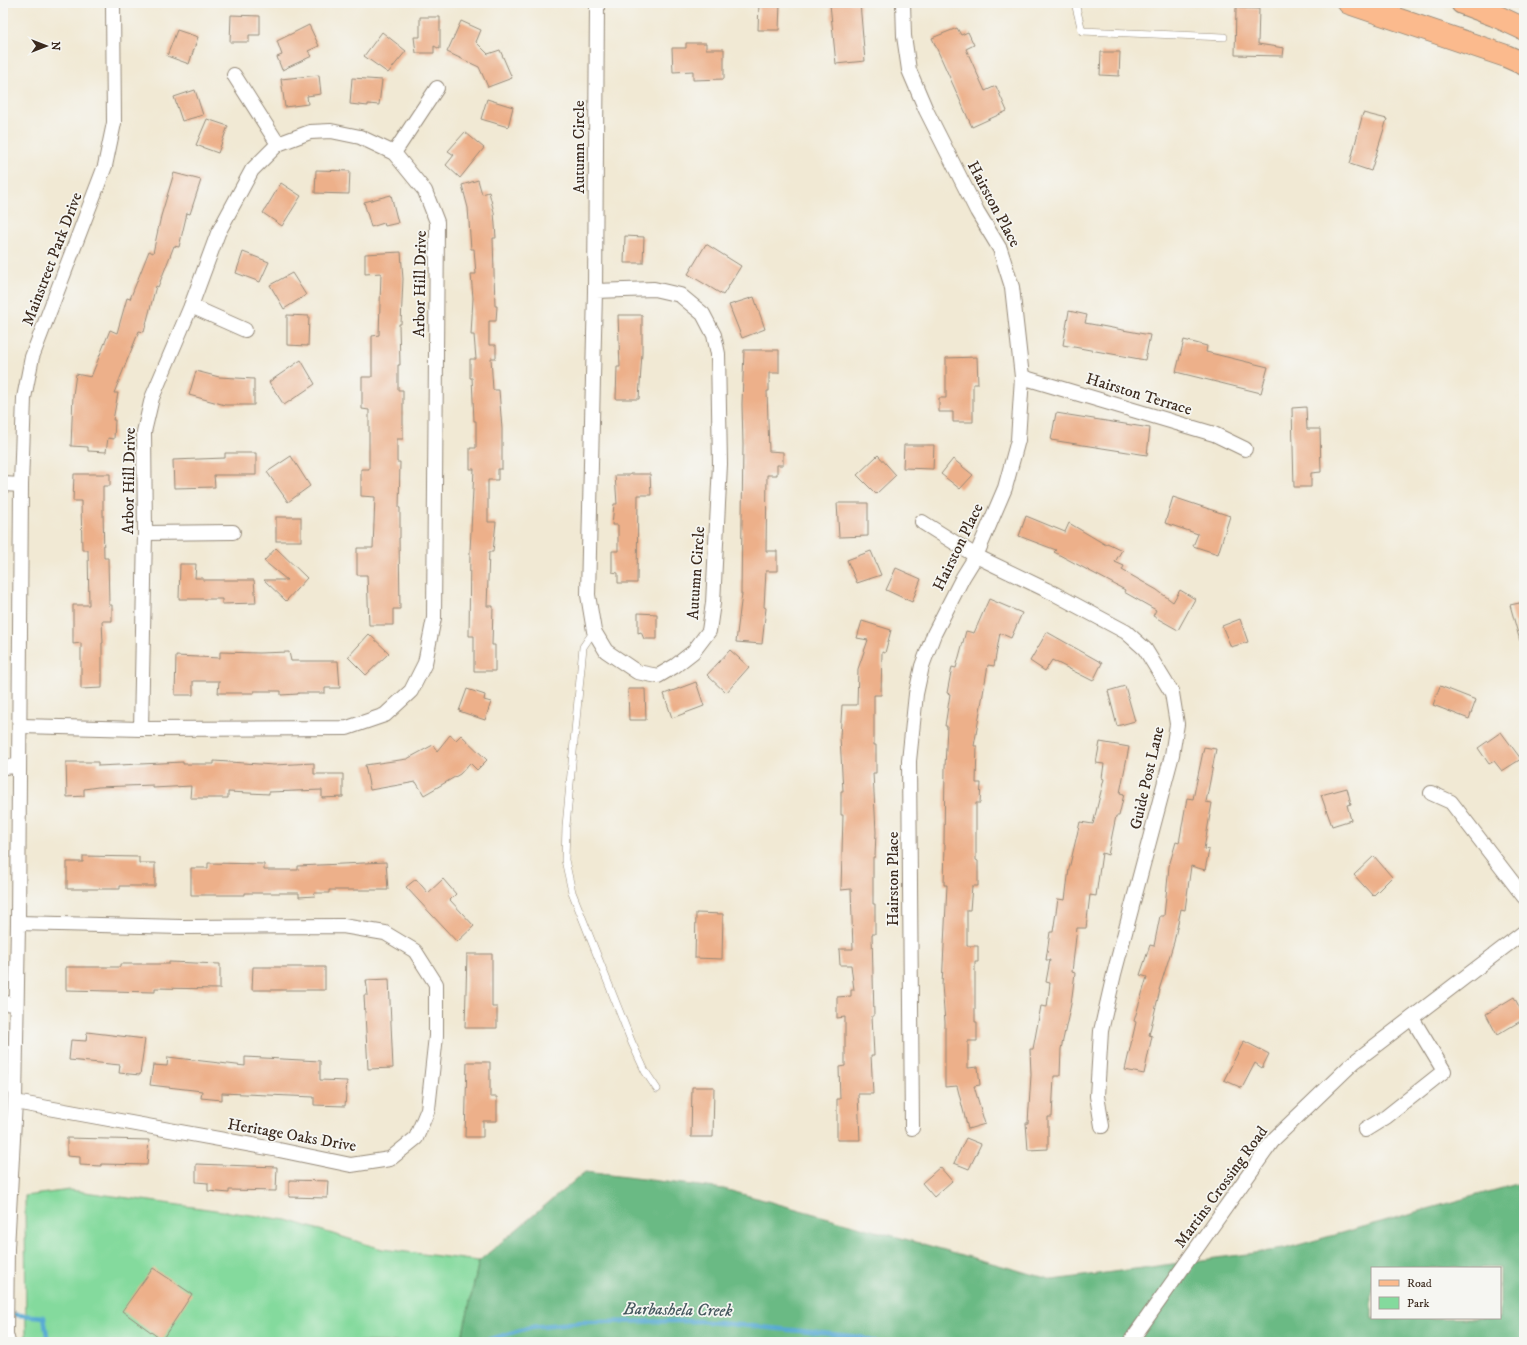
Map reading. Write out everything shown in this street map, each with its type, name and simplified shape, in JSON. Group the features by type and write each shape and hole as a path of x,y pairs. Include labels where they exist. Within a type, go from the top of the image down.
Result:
{"main road":[{"path":"1349,3 1506,56 1524,64"},
{"path":"1462,3 1494,15 1524,29"}],"street":[{"name":"Mainstreet Park Drive","path":"7,1338 7,1248 15,1102 10,1004 18,923 24,398 32,357 105,166 114,123 113,3"},
{"name":"Autumn Circle","path":"595,291 654,289 680,295 703,314 714,335 718,354 720,464 713,603 709,631 693,652 675,666 658,676 637,672 606,651 594,631 588,595 595,291 597,3"},
{"name":"Hairston Place","path":"903,3 904,36 909,70 926,110 977,211 1000,249 1012,287 1022,377 1018,440 1005,488 976,556 963,577 934,634 922,666 916,694 909,761 912,1128"},
{"path":"234,75 278,144"},
{"path":"394,153 437,88"},
{"name":"Arbor Hill Drive","path":"20,726 141,729 347,728 385,715 410,691 425,662 434,618 438,222 425,191 394,153 360,137 331,131 310,132 278,144 252,170 218,234 191,306 152,398 144,432 145,534 141,729"},
{"path":"191,306 244,330"},
{"name":"Hairston Terrace","path":"1022,377 1214,434 1245,449"},
{"path":"3,484 22,486"},
{"name":"Guide Post Lane","path":"922,522 976,556 1055,594 1126,632 1146,649 1172,693 1177,724 1172,755 1100,1031 1097,1096 1102,1126"},
{"path":"145,534 233,532"},
{"path":"3,767 19,766"},
{"path":"1431,793 1451,802 1524,897"},
{"name":"Heritage Oaks Drive","path":"15,1102 278,1150 351,1165 390,1159 416,1138 428,1110 436,1036 436,984 415,951 385,933 343,926 182,927 18,923"},
{"name":"Martins Crossing Road","path":"1130,1342 1274,1139 1354,1062 1524,932"},
{"path":"1365,1130 1386,1117 1444,1071 1412,1018"}],"lane":[{"path":"1075,3 1082,31 1224,37"},
{"path":"594,631 583,648 566,826 565,860 572,892 632,1043 645,1072 657,1089"}],"green space":[{"path":"585,1172 724,1189 1053,1280 1284,1249 1524,1182 1524,1342 461,1342 479,1261"},
{"path":"70,1190 287,1220 382,1249 479,1261 461,1342 26,1342 25,1196"}],"building":[{"path":"759,3 780,3 779,30 758,30"},
{"path":"860,3 865,61 836,64 830,4"},
{"path":"1236,8 1259,9 1258,44 1284,48 1283,56 1235,55"},
{"path":"231,15 260,16 260,35 249,35 249,42 230,42"},
{"path":"420,17 440,17 440,49 434,46 434,53 416,53 414,37 420,37"},
{"path":"461,21 481,30 476,42 488,54 500,50 512,78 488,87 479,67 447,52"},
{"path":"309,25 319,46 308,51 312,56 282,70 277,57 282,55 277,41"},
{"path":"957,28 961,35 968,32 974,45 966,49 985,91 996,86 1007,111 972,127 932,38"},
{"path":"177,30 198,37 189,64 167,56"},
{"path":"382,32 406,51 388,73 364,56"},
{"path":"686,43 706,43 706,49 724,49 724,79 693,80 693,71 673,72 672,48 686,48"},
{"path":"1101,52 1120,52 1119,76 1100,75"},
{"path":"319,75 321,94 307,96 308,104 285,107 281,79"},
{"path":"352,78 382,80 379,105 368,104 368,106 350,104"},
{"path":"195,90 203,115 182,121 174,97"},
{"path":"487,99 513,107 508,127 481,119"},
{"path":"1363,113 1387,119 1371,171 1350,164"},
{"path":"207,119 228,126 218,153 196,145"},
{"path":"465,132 484,148 460,178 446,165 454,155 448,151"},
{"path":"316,170 350,171 349,194 315,193"},
{"path":"174,173 201,180 190,214 187,213 179,247 174,246 158,287 156,286 144,332 139,331 114,393 118,393 113,420 115,420 114,439 108,438 106,452 88,451 88,447 71,446 73,395 76,374 91,377 110,330 117,333 127,298 130,299 149,251 153,253 161,216"},
{"path":"478,180 482,194 489,192 494,212 496,238 493,238 495,306 497,306 496,321 489,321 489,345 496,345 496,358 491,358 493,390 499,390 502,429 502,469 498,469 498,480 488,480 488,522 496,522 493,552 489,552 487,606 493,606 492,645 495,645 495,671 474,671 474,636 469,636 470,551 474,469 470,469 470,448 476,448 476,421 474,421 472,378 470,378 470,359 476,359 474,335 471,335 473,298 471,274 476,274 474,249 471,249 468,208 462,185"},
{"path":"281,183 301,196 282,226 263,213"},
{"path":"391,195 398,223 385,226 384,223 371,227 364,202"},
{"path":"625,236 644,237 643,263 624,263"},
{"path":"706,244 741,266 723,295 688,274"},
{"path":"243,252 269,262 260,282 236,273"},
{"path":"401,252 403,279 401,324 399,324 400,365 398,365 398,390 403,390 403,439 397,439 397,462 400,462 400,609 393,609 393,625 369,625 367,575 357,575 357,548 373,548 375,497 361,496 361,469 369,469 369,410 362,409 362,377 372,377 372,336 379,335 381,273 365,274 365,254"},
{"path":"292,273 306,295 284,309 270,285"},
{"path":"754,297 765,329 742,338 729,305"},
{"path":"1069,311 1087,315 1085,323 1150,335 1145,360 1063,345"},
{"path":"287,315 309,316 308,346 287,345"},
{"path":"618,315 642,315 642,353 639,399 616,399 617,367 620,367"},
{"path":"1184,340 1207,346 1206,352 1268,367 1261,393 1176,372"},
{"path":"744,350 779,350 779,373 769,373 769,391 767,391 769,451 783,452 783,465 777,465 777,475 767,475 766,551 777,551 777,571 766,571 764,607 766,608 762,644 736,642 742,594 742,404"},
{"path":"977,357 978,384 973,384 973,422 953,422 953,412 939,412 939,398 946,398 946,358"},
{"path":"301,360 315,384 284,405 269,382"},
{"path":"196,371 219,377 254,379 254,405 225,405 189,395"},
{"path":"1306,407 1307,429 1320,429 1321,472 1311,473 1311,487 1294,487 1292,408"},
{"path":"1056,413 1150,428 1147,455 1051,440"},
{"path":"904,445 934,445 933,469 903,468"},
{"path":"225,453 256,453 256,475 214,475 215,487 174,488 173,460 225,458"},
{"path":"878,455 896,475 876,494 857,475"},
{"path":"291,456 310,486 288,502 267,472"},
{"path":"953,459 973,475 960,489 941,474"},
{"path":"74,474 110,474 110,486 103,486 103,511 104,558 108,558 109,605 112,605 112,621 102,621 102,688 81,689 81,643 73,644 73,605 89,605 88,550 82,550 81,501 73,501"},
{"path":"650,474 651,495 638,495 637,583 618,583 618,573 612,572 612,551 618,551 618,525 612,525 614,504 617,504 615,475"},
{"path":"1173,497 1230,516 1218,554 1193,546 1198,534 1165,523"},
{"path":"837,503 868,503 868,536 839,537"},
{"path":"1026,516 1065,532 1069,523 1106,545 1107,543 1122,550 1115,562 1124,566 1122,570 1157,590 1173,602 1180,590 1195,599 1178,630 1153,616 1156,610 1124,592 1125,590 1054,552 1056,550 1019,536"},
{"path":"276,517 301,517 301,541 276,541"},
{"path":"276,548 307,578 286,601 264,580 287,580 264,561"},
{"path":"871,551 881,575 857,583 847,560"},
{"path":"180,564 196,564 195,578 203,578 203,580 254,580 256,603 222,604 222,599 179,599"},
{"path":"896,568 921,579 912,602 886,590"},
{"path":"989,599 1022,613 1011,638 1000,633 994,666 988,665 974,746 977,746 976,783 981,783 980,803 976,803 976,860 978,861 978,886 972,886 970,910 967,910 967,946 978,946 978,962 975,962 975,1022 977,1022 977,1041 968,1041 968,1068 978,1067 980,1085 974,1086 985,1124 968,1129 957,1086 945,1087 945,1022 942,985 947,885 944,885 945,767 947,726 945,726 950,694 947,693 952,667 956,668 966,631 974,633"},
{"path":"1524,602 1524,641 1520,641 1510,605"},
{"path":"638,613 657,614 657,639 644,639 641,632 638,633"},
{"path":"1240,619 1248,642 1231,647 1222,626"},
{"path":"862,621 891,630 885,653 882,652 881,695 874,695 874,745 876,745 876,773 873,773 876,832 875,857 873,857 873,904 875,904 875,934 872,934 874,1016 872,1016 874,1055 871,1055 873,1094 858,1094 860,1140 837,1140 837,1099 840,1099 839,1067 845,1066 845,1017 837,1018 837,997 851,996 851,990 854,990 851,965 840,965 839,949 853,949 851,889 841,890 843,815 841,815 841,791 843,791 840,737 842,705 857,705 858,669 868,640 857,638"},
{"path":"1047,632 1102,663 1093,681 1052,660 1045,671 1030,661"},
{"path":"369,634 389,653 366,675 348,657"},
{"path":"730,650 749,667 726,693 707,675"},
{"path":"220,652 289,652 291,661 338,661 340,688 325,688 325,693 298,693 281,695 281,691 218,693 219,681 193,681 193,695 175,695 176,656 220,658"},
{"path":"696,682 704,706 672,718 664,694"},
{"path":"1125,686 1135,721 1117,726 1108,691"},
{"path":"1440,686 1476,700 1469,719 1433,705"},
{"path":"467,689 485,695 484,700 491,702 485,720 459,711"},
{"path":"628,689 645,689 646,720 629,720"},
{"path":"1501,732 1521,759 1502,771 1494,761 1489,764 1478,748"},
{"path":"450,735 456,740 461,735 487,760 477,770 470,763 460,774 424,795 416,782 370,790 365,765 407,759 433,745 437,751"},
{"path":"1100,742 1129,747 1120,793 1124,794 1119,816 1116,816 1108,855 1102,853 1096,896 1090,895 1086,928 1077,928 1072,972 1075,973 1071,1004 1061,1049 1060,1076 1054,1076 1052,1117 1048,1117 1048,1149 1028,1150 1026,1123 1028,1123 1031,1075 1030,1049 1033,1049 1041,1006 1047,1007 1050,983 1046,982 1050,960 1046,960 1050,932 1053,932 1058,899 1065,900 1069,869 1080,822 1093,824 1104,779 1102,778 1104,764 1096,763"},
{"path":"1204,747 1216,749 1206,802 1212,803 1204,849 1209,850 1205,870 1191,866 1185,910 1181,909 1174,942 1159,990 1149,1035 1152,1036 1144,1074 1125,1070 1136,1022 1134,1021 1147,977 1140,975 1150,945 1154,946 1160,916 1164,916 1169,866 1176,842 1179,843 1187,798 1193,799"},
{"path":"214,761 274,765 314,763 314,774 343,774 343,797 322,798 322,790 269,792 269,794 228,792 228,798 190,798 191,786 153,788 153,785 98,787 84,789 84,796 67,797 66,762 98,762 98,766 183,762 183,764 214,764"},
{"path":"1347,788 1351,804 1347,805 1351,820 1332,826 1321,795"},
{"path":"83,856 139,857 139,863 155,863 155,886 120,886 120,889 67,889 67,862 83,862"},
{"path":"1374,856 1392,877 1373,896 1354,875"},
{"path":"386,862 388,890 329,890 329,893 314,893 315,896 299,897 299,893 191,895 191,868 208,868 208,863 264,864 264,870 298,870 298,866"},
{"path":"416,879 428,893 443,879 456,894 450,900 474,926 457,942 406,887"},
{"path":"696,913 723,914 722,959 695,958"},
{"path":"467,954 492,954 492,1007 497,1007 497,1028 465,1028"},
{"path":"169,962 220,964 220,989 155,988 155,992 66,990 66,967 120,967 120,964 169,964"},
{"path":"253,967 325,967 325,990 252,990"},
{"path":"389,979 393,1068 368,1069 364,995 368,995 366,980"},
{"path":"1514,997 1524,1016 1524,1019 1497,1035 1486,1014"},
{"path":"87,1032 145,1039 140,1075 119,1073 120,1065 69,1060 71,1040 86,1041"},
{"path":"1244,1041 1269,1054 1262,1068 1255,1063 1242,1088 1224,1080"},
{"path":"168,1057 245,1066 245,1057 320,1061 320,1080 347,1081 345,1106 314,1105 314,1097 222,1093 222,1100 201,1098 202,1091 150,1085 153,1065 167,1066"},
{"path":"467,1062 490,1062 490,1097 497,1097 497,1121 483,1121 483,1137 465,1137"},
{"path":"692,1087 714,1087 713,1137 691,1137"},
{"path":"67,1138 149,1140 147,1165 80,1165 80,1157 67,1156"},
{"path":"966,1138 981,1144 969,1169 954,1163"},
{"path":"196,1164 277,1167 276,1191 229,1190 229,1193 208,1191 208,1183 196,1182"},
{"path":"940,1167 952,1181 934,1197 922,1183"},
{"path":"289,1180 328,1181 327,1198 289,1197"},
{"path":"153,1268 192,1294 162,1340 122,1311"}],"waterway":[{"name":"Barbashela Creek","path":"7,1314 44,1317 48,1342"},
{"name":"Barbashela Creek","path":"481,1342 531,1327 581,1322 699,1321 861,1337 875,1342"}]}
